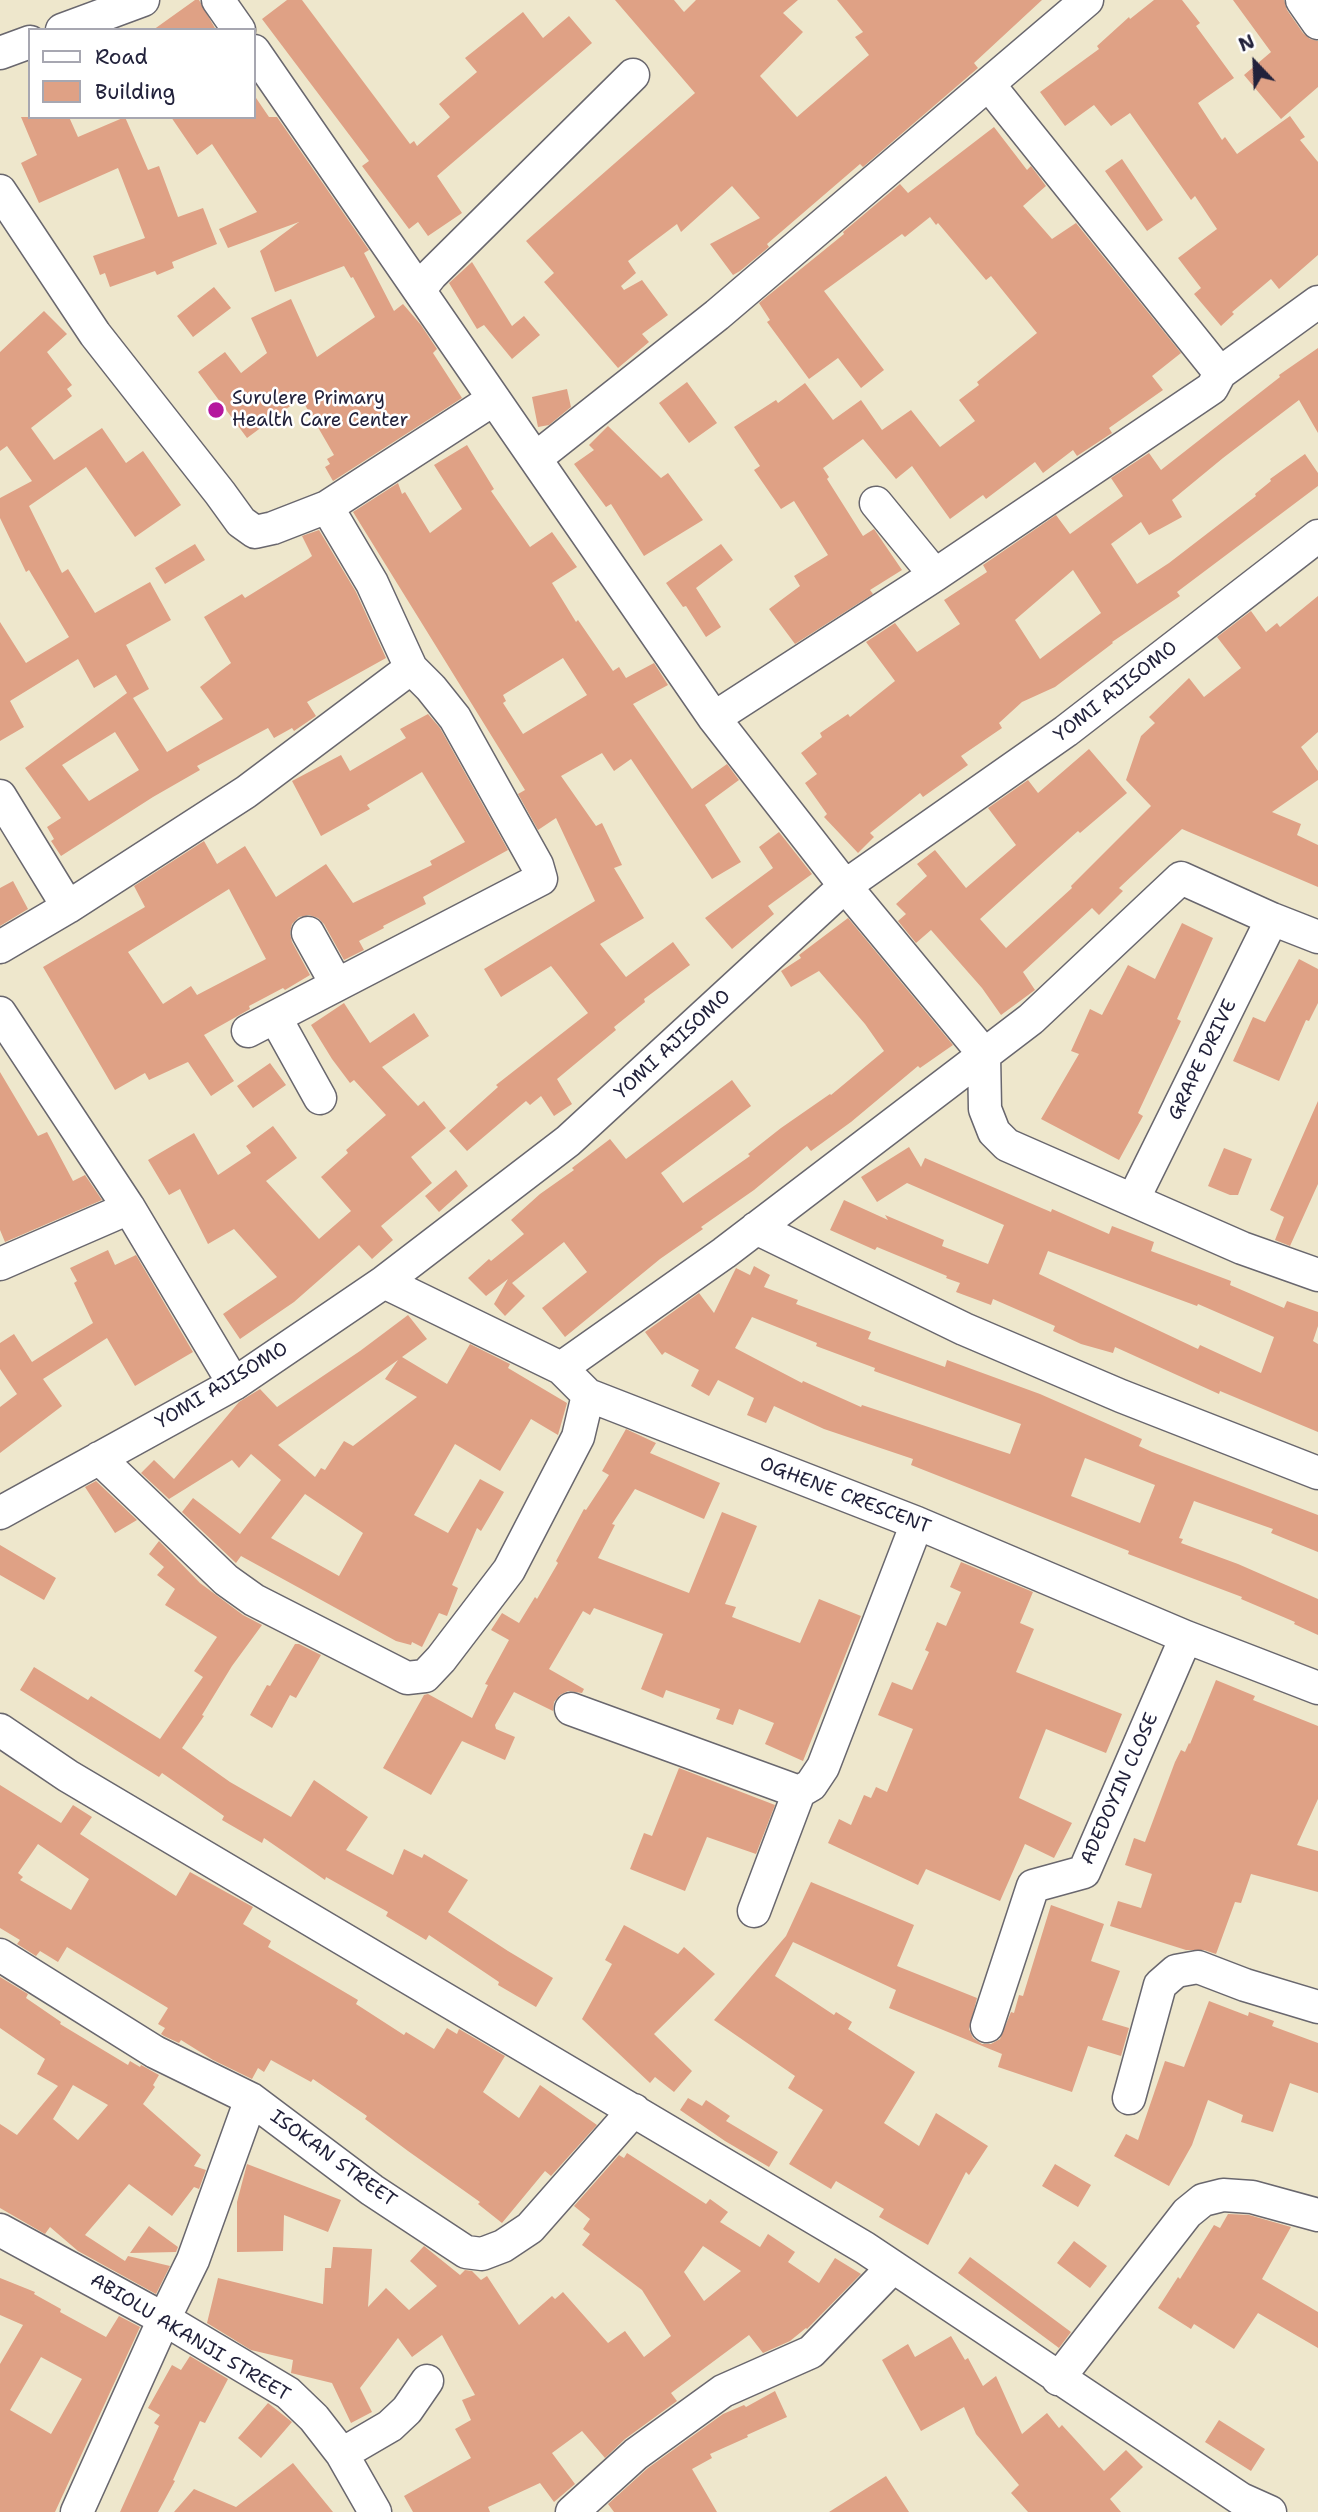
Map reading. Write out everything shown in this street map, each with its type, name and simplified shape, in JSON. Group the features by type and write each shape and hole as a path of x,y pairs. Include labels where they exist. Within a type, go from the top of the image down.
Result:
{"street":[{"path":"67,28 143,0"},
{"path":"218,0 238,28"},
{"path":"536,458 717,315 1087,0"},
{"path":"1301,0 1318,23"},
{"path":"0,53 28,43"},
{"path":"256,54 714,718 845,886 984,1054 985,1109 994,1132 1007,1145 1242,1248 1318,1275"},
{"path":"420,289 633,75"},
{"path":"989,85 1220,373"},
{"path":"0,191 95,334 241,522 255,532 274,528 327,507 494,399"},
{"path":"714,718 936,575 1212,388 1220,373 1318,302"},
{"path":"876,503 936,575"},
{"path":"320,1098 262,1024 541,879 537,865 455,718 411,668 372,583 327,507"},
{"name":"YOMI AJISOMO","path":"0,1513 234,1384 384,1282 568,1141 845,886 1066,731 1318,536"},
{"path":"0,947 68,907 246,792 411,668"},
{"path":"0,796 68,907"},
{"path":"561,1368 756,1228 1031,1019 1181,878 1272,919 1318,936"},
{"name":"GRAPE DRIVE","path":"1133,1200 1272,919"},
{"path":"308,933 333,978 340,982"},
{"path":"0,1013 130,1208 234,1384"},
{"path":"0,1264 130,1208"},
{"path":"756,1228 964,1329 1121,1396 1318,1473"},
{"name":"OGHENE CRESCENT","path":"384,1282 561,1368 588,1395 917,1524 1186,1637 1318,1688"},
{"path":"99,1458 226,1580 254,1600 407,1678 425,1676 509,1570 578,1437 588,1395"},
{"path":"754,1911 799,1793 811,1785 823,1767 917,1524"},
{"name":"ADEDOYIN CLOSE","path":"987,2026 1033,1885 1084,1872 1186,1637"},
{"path":"571,1709 799,1793"},
{"path":"0,1730 68,1776 865,2248 1058,2379 1235,2505 1270,2512"},
{"name":"ISOKAN STREET","path":"0,1955 155,2052 251,2099 372,2190 466,2252 482,2254 503,2246 530,2228 634,2110"},
{"path":"1129,2098 1160,1985 1176,1971 1198,1967 1245,1985 1318,2007"},
{"path":"77,2512 193,2260 251,2099"},
{"path":"1058,2379 1187,2213 1203,2200 1223,2195 1252,2197 1318,2215"},
{"name":"ABIOLU AKANJI STREET","path":"0,2230 164,2319 288,2393 314,2418 342,2454 375,2512"},
{"path":"572,2512 636,2454 723,2391 811,2352 892,2267"},
{"path":"342,2454 390,2426 407,2410 427,2381"}],"building":[{"path":"195,0 199,0 215,28 156,28"},
{"path":"287,0 302,0 410,144 414,141 417,146 450,117 439,104 477,72 465,58 523,12 543,38 569,16 592,43 437,176 462,213 428,236 418,222 409,229 362,166 369,161 262,19"},
{"path":"615,0 674,0 684,12 696,0 798,0 783,13 803,32 760,76 797,117 869,55 855,37 863,32 837,0 1042,0 974,63 978,68 863,167 860,164 767,244 769,247 740,271 733,275 710,244 760,218 732,186 681,232 677,224 628,261 636,273 621,286 624,290 642,280 668,315 642,334 649,342 618,368 544,282 554,273 526,241 695,93"},
{"path":"1154,0 1182,0 1200,23 1196,26 1234,78 1198,103 1222,140 1225,137 1237,154 1290,116 1305,137 1300,140 1318,162 1318,255 1279,289 1271,279 1232,312 1234,314 1221,326 1194,294 1201,288 1178,258 1217,229 1195,196 1191,200 1130,113 1111,126 1094,105 1065,126 1040,92 1099,49 1097,46 1129,17 1130,19"},
{"path":"1233,0 1284,0 1287,10 1303,33 1318,41 1318,87 1281,119 1244,75 1271,52"},
{"path":"256,98 269,117 277,117 369,250 364,253 394,311 403,304 421,325 437,349 433,353 462,398 333,481 325,467 330,464 327,459 334,455 301,398 247,438 198,372 225,352 241,373 267,353 251,318 291,299 317,357 375,317 344,266 275,292 260,251 299,222 228,248 219,229 257,212 212,144 197,155 172,119 256,119"},
{"path":"21,117 70,119 78,137 126,119 148,170 159,166 178,217 203,208 217,244 172,262 174,268 157,275 155,271 110,287 105,273 100,275 93,256 145,238 118,168 39,203 21,163 37,155"},
{"path":"994,127 1027,170 1031,166 1046,186 1023,206 1052,239 1076,223 1181,353 1152,376 1163,390 1109,428 1112,433 1077,456 1073,450 1043,473 1035,462 986,499 983,495 950,519 912,466 896,479 863,439 823,468 829,477 827,479 863,536 874,529 902,570 870,590 873,594 795,644 769,609 800,586 794,576 828,555 794,501 781,509 754,470 760,466 734,427 776,400 778,403 805,383 833,420 861,400 882,430 911,410 940,447 975,421 959,400 1037,333 991,276 986,280 930,217 824,291 884,370 861,388 838,358 809,379 767,322 770,320 759,303 900,184 908,193"},
{"path":"1122,159 1163,220 1147,231 1105,171"},
{"path":"472,262 512,326 524,316 540,335 512,359 484,325 477,329 449,283"},
{"path":"214,287 231,308 193,337 177,316"},
{"path":"44,311 67,334 47,352 72,385 67,389 72,396 31,428 54,460 102,428 126,463 143,451 181,505 135,537 86,467 29,506 62,573 68,569 95,613 150,582 171,620 126,645 149,689 133,698 167,752 223,719 200,687 231,663 204,617 242,594 245,598 312,556 302,536 319,530 356,592 386,658 307,702 316,716 294,731 292,728 274,738 268,728 197,766 200,770 61,856 51,841 54,839 47,827 61,818 25,768 127,693 116,675 94,688 78,659 10,701 24,727 0,741 0,622 26,663 69,637 29,570 26,572 0,518 0,498 32,481 7,446 0,451 0,352","holes":["115,732 139,770 89,801 62,765"]},
{"path":"1318,348 1318,433 1299,400 1172,500 1182,517 1149,535 1141,522 1111,544 1137,584 1169,563 1256,496 1270,479 1305,454 1318,473 1318,486 1177,592 1180,596 1112,642 1055,687 1022,702 999,723 1002,728 961,756 968,765 923,797 920,793 870,833 874,837 858,853 824,817 827,814 805,783 817,774 801,753 822,737 820,733 848,714 850,717 895,681 866,642 895,623 917,652 960,624 944,600 987,572 983,565 1056,515 1070,534 1123,496 1111,478 1149,453 1161,470 1280,377 1279,375","holes":["1073,570 1101,613 1040,659 1015,620"]},
{"path":"687,382 717,423 689,443 659,403"},
{"path":"567,389 571,407 549,425 538,427 532,397"},
{"path":"608,426 661,478 668,473 703,520 644,556 611,504 606,507 574,464 594,450 589,445"},
{"path":"467,445 494,489 491,491 530,547 552,532 577,567 552,583 576,622 578,620 613,671 619,667 626,678 654,663 668,685 633,704 692,789 727,764 739,780 705,805 741,862 712,879 631,759 614,771 602,753 561,776 596,826 602,823 622,865 614,868 644,918 600,944 626,977 673,942 690,965 644,999 645,1002 614,1027 616,1030 557,1079 572,1104 554,1116 541,1096 530,1105 526,1101 467,1151 449,1131 498,1087 496,1085 588,1013 551,966 501,997 484,969 595,901 556,818 538,830 518,794 525,790 353,512 398,483 402,494 405,492 430,533 462,509 434,465","holes":["563,658 587,695 523,734 503,703 506,701 503,695"]},
{"path":"195,544 205,560 165,584 155,568"},
{"path":"721,544 733,560 696,588 721,627 706,637 686,606 683,607 666,583"},
{"path":"1318,596 1318,732 1301,747 1318,771 1318,780 1272,812 1301,824 1297,835 1318,845 1318,887 1182,829 1119,888 1123,891 1099,915 1092,908 1023,972 1035,990 1001,1015 982,988 931,930 916,943 898,921 906,914 896,904 927,876 917,864 935,850 966,888 1016,845 988,808 1028,780 1038,793 1089,749 1127,793 1080,833 1078,831 980,919 1006,948 1072,888 1071,886 1151,806 1126,780 1141,736 1155,723 1149,717 1189,678 1204,697 1241,668 1217,637 1251,611 1266,632 1277,623 1280,627"},
{"path":"428,714 440,728 508,850 423,897 426,904 359,941 364,950 344,960 318,918 309,915 299,917 292,924 290,933 310,975 249,1006 250,1009 204,1035 234,1081 211,1096 188,1062 149,1080 145,1073 115,1090 43,967 145,907 134,886 204,841 217,864 245,846 276,897 326,864 353,903 432,865 430,861 465,842 422,772 367,805 370,809 321,836 292,781 341,755 350,771 406,738 400,729","holes":["229,889 266,959 197,995 191,986 163,1004 128,952"]},
{"path":"779,832 812,874 768,906 774,914 732,949 705,918 773,868 759,847"},
{"path":"13,881 28,909 0,926 0,888"},
{"path":"848,918 953,1045 920,1068 918,1066 851,1122 811,1151 807,1146 754,1190 660,1259 565,1337 542,1308 587,1272 564,1242 512,1283 525,1296 505,1316 494,1304 508,1279 486,1296 468,1278 524,1234 511,1220 610,1139 626,1159 732,1080 751,1106 661,1173 683,1203 750,1156 748,1154 781,1128 831,1095 884,1051 865,1024 819,971 791,987 781,971 801,958 799,955"},
{"path":"1182,923 1213,938 1177,1019 1181,1021 1138,1113 1143,1116 1119,1160 1041,1119 1079,1054 1071,1051 1090,1009 1102,1015 1128,965 1155,979"},
{"path":"1299,959 1318,969 1318,1003 1309,1021 1306,1020 1279,1081 1233,1061 1253,1017 1265,1022"},
{"path":"344,1003 370,1043 414,1013 429,1036 382,1067 418,1106 424,1101 446,1128 411,1157 432,1183 381,1226 393,1240 372,1259 359,1245 294,1302 240,1339 223,1314 277,1277 234,1229 208,1244 180,1189 169,1195 148,1160 194,1133 218,1175 251,1153 246,1146 273,1126 297,1158 266,1181 319,1239 351,1211 321,1177 348,1153 346,1150 386,1115 354,1080 350,1083 311,1025"},
{"path":"270,1063 286,1085 253,1108 237,1086"},
{"path":"0,1072 38,1136 47,1132 73,1181 85,1175 102,1200 5,1242 0,1230"},
{"path":"1318,1101 1318,1184 1290,1246 1275,1240 1284,1217 1270,1210"},
{"path":"909,1147 921,1167 925,1158 1109,1234 1112,1226 1154,1242 1151,1251 1231,1281 1230,1285 1284,1308 1287,1301 1318,1312 1318,1326 1313,1341 1318,1344 1318,1432 1220,1391 1219,1394 1115,1347 1113,1353 1081,1344 1053,1331 1055,1326 993,1299 991,1305 956,1292 960,1283 946,1278 947,1276 877,1247 875,1250 830,1230 844,1200 888,1220 885,1215 944,1240 942,1246 988,1264 1004,1225 907,1183 877,1202 861,1177","holes":["1048,1251 1197,1306 1198,1304 1274,1337 1261,1373 1200,1345 1198,1349 1039,1274"]},
{"path":"1224,1148 1252,1159 1238,1195 1230,1195 1208,1186"},
{"path":"456,1170 468,1186 439,1212 425,1196"},
{"path":"108,1250 115,1265 136,1255 193,1352 135,1386 107,1338 43,1379 62,1406 0,1453 0,1407 17,1394 0,1369 0,1343 14,1334 32,1362 93,1323 70,1268"},
{"path":"754,1266 770,1275 764,1287 798,1300 796,1304 871,1332 868,1339 945,1367 947,1360 1040,1394 1142,1439 1139,1446 1152,1452 1318,1515 1318,1552 1271,1533 1273,1529 1194,1501 1179,1538 1183,1539 1181,1543 1238,1564 1318,1599 1318,1635 1241,1599 1242,1597 1128,1554 1129,1551 911,1465 913,1459 824,1429 774,1406 766,1423 747,1415 754,1398 718,1380 709,1396 691,1386 699,1370 665,1352 662,1355 645,1332 699,1293 714,1313 736,1268 750,1275","holes":["752,1317 817,1343 816,1346 875,1368 874,1371 1021,1424 1010,1454 862,1405 861,1407 803,1381 802,1383 735,1348","1085,1458 1155,1485 1140,1523 1071,1496"]},
{"path":"408,1315 427,1339 402,1357 447,1384 470,1344 510,1364 508,1368 567,1403 558,1435 531,1419 500,1471 455,1444 414,1515 448,1533 480,1479 504,1492 481,1531 477,1528 452,1585 458,1588 447,1616 439,1613 422,1647 412,1642 411,1645 396,1641 241,1556 236,1563 182,1512 193,1498 240,1534 281,1480 251,1454 239,1468 232,1460 169,1499 141,1473 154,1460 174,1479 239,1402 260,1389 277,1407","holes":["398,1360 385,1379 417,1397 353,1446 344,1441 325,1470 321,1468 315,1477 278,1445","305,1494 363,1533 339,1576 271,1538"]},
{"path":"626,1429 656,1443 650,1453 720,1483 704,1519 635,1489 612,1524 615,1525 598,1558 689,1593 722,1512 757,1526 725,1604 736,1607 732,1617 800,1643 819,1599 861,1616 803,1761 765,1744 774,1723 739,1709 733,1725 716,1719 720,1709 666,1690 663,1698 641,1689 663,1634 594,1608 590,1615 583,1611 549,1669 584,1689 582,1693 568,1691 560,1695 554,1702 553,1711 514,1692 495,1725 496,1729 515,1737 505,1760 462,1741 431,1795 383,1768 424,1695 428,1694 472,1718 488,1685 485,1684 509,1640 491,1630 502,1613 519,1623 535,1597 537,1599 584,1509 586,1510 609,1475 602,1471"},
{"path":"96,1481 137,1520 115,1533 85,1487"},
{"path":"159,1541 200,1583 243,1615 262,1625 232,1666 202,1715 204,1716 182,1748 230,1782 291,1817 314,1780 368,1817 346,1850 393,1875 404,1849 422,1858 424,1854 468,1880 448,1912 553,1978 536,2007 498,1985 499,1982 429,1935 426,1940 386,1916 388,1912 326,1877 325,1880 264,1838 262,1843 222,1820 224,1816 162,1773 159,1777 20,1690 34,1667 88,1700 91,1696 160,1739 203,1677 194,1671 217,1637 165,1605 175,1589 157,1575 164,1567 149,1554"},
{"path":"0,1545 56,1578 44,1600 0,1575"},
{"path":"961,1562 1033,1592 1020,1623 1034,1629 1016,1672 1122,1714 1106,1753 1046,1729 1019,1798 1072,1823 1054,1858 1025,1844 1000,1901 926,1869 918,1885 828,1843 839,1819 851,1825 864,1795 871,1798 876,1787 887,1792 913,1729 878,1715 892,1682 912,1690 929,1652 925,1650 937,1622 946,1626 961,1592 950,1587"},
{"path":"295,1644 321,1655 296,1698 290,1695 272,1728 250,1715"},
{"path":"1216,1680 1255,1696 1253,1700 1318,1726 1318,1799 1297,1845 1318,1851 1318,1892 1251,1874 1241,1903 1235,1902 1216,1954 1204,1950 1186,1950 1110,1926 1118,1901 1141,1908 1152,1874 1125,1865 1134,1838 1145,1842 1175,1762 1181,1750 1185,1752 1190,1744"},
{"path":"679,1768 775,1805 756,1854 707,1837 685,1891 630,1869 644,1833 652,1836"},
{"path":"0,1785 61,1823 73,1805 92,1817 80,1834 176,1896 190,1872 253,1907 243,1924 271,1941 268,1947 358,2000 356,2004 404,2035 406,2032 434,2049 447,2028 457,2034 459,2029 505,2056 483,2092 519,2118 540,2085 597,2125 551,2176 545,2171 502,2223 478,2204 480,2202 365,2119 367,2116 313,2079 311,2082 271,2060 264,2072 258,2068 252,2079 213,2060 181,2040 179,2043 161,2034 165,2028 158,2024 168,2008 67,1947 58,1962 40,1951 36,1956 17,1944 20,1940 0,1928","holes":["38,1844 89,1879 71,1910 20,1880 23,1877 18,1873"]},
{"path":"811,1882 914,1925 897,1966 977,1998 969,2029 973,2038 982,2044 991,2044 1000,2039 1011,2012 1014,2013 1019,1995 1023,1996 1051,1905 1104,1924 1091,1961 1120,1971 1102,2020 1129,2028 1121,2056 1088,2046 1072,2092 998,2067 1002,2054 889,2008 896,1990 793,1942 775,1976 834,2015 836,2012 852,2022 848,2029 915,2072 884,2123 919,2146 936,2113 988,2146 969,2175 966,2172 928,2245 879,2217 884,2209 836,2181 831,2189 789,2164 823,2110 788,2088 795,2076 714,2020 786,1936"},
{"path":"624,1925 678,1954 684,1947 715,1974 654,2034 692,2071 674,2092 655,2077 650,2083 582,2019 612,1964 605,1960"},
{"path":"0,1977 28,1994 26,1998 61,2022 60,2024 128,2065 130,2061 159,2075 153,2085 155,2087 143,2104 201,2155 194,2166 206,2170 199,2189 194,2187 172,2216 129,2184 85,2235 125,2261 128,2256 170,2266 156,2294 78,2251 50,2227 45,2234 0,2208 0,2124 17,2135 58,2086 37,2074 45,2059 0,2028","holes":["73,2085 108,2105 78,2140 53,2119"]},
{"path":"1209,2001 1248,2016 1249,2012 1274,2021 1272,2026 1318,2043 1318,2093 1290,2083 1273,2132 1241,2122 1243,2115 1208,2100 1192,2145 1169,2186 1114,2156 1126,2134 1138,2140 1165,2061 1184,2067"},
{"path":"688,2098 702,2106 706,2100 730,2116 726,2121 778,2152 769,2167 680,2110"},
{"path":"627,2153 706,2204 710,2199 728,2212 720,2222 760,2247 768,2234 795,2252 788,2262 819,2283 835,2258 861,2274 807,2329 790,2341 763,2353 749,2335 671,2393 677,2401 625,2439 605,2458 582,2431 552,2453 575,2484 554,2502 540,2483 488,2507 490,2512 413,2512 404,2496 471,2458 455,2429 471,2420 462,2400 475,2395 442,2335 412,2357 398,2338 360,2388 372,2412 351,2423 332,2383 291,2373 293,2360 251,2350 207,2323 218,2278 323,2304 325,2268 331,2268 333,2247 372,2249 368,2307 386,2288 409,2310 437,2286 410,2261 424,2246 460,2275 465,2270 472,2271 481,2280 487,2276 519,2325 552,2296 555,2299 563,2292 608,2343 625,2331 644,2357 671,2336 642,2290 582,2245 590,2234 583,2229 590,2219 574,2206 619,2155 624,2158","holes":["703,2246 741,2271 704,2301 684,2272"]},
{"path":"247,2164 341,2200 328,2232 284,2215 283,2251 237,2252 237,2202"},
{"path":"1055,2164 1091,2185 1078,2207 1042,2186"},
{"path":"1228,2214 1249,2215 1291,2227 1262,2279 1318,2312 1318,2348 1258,2313 1234,2349 1194,2324 1191,2329 1158,2308 1214,2225 1220,2228"},
{"path":"149,2226 178,2247 176,2252 130,2253"},
{"path":"1074,2241 1107,2266 1090,2288 1057,2263"},
{"path":"970,2257 1071,2332 1059,2348 958,2273"},
{"path":"0,2278 35,2292 34,2294 61,2309 60,2312 106,2337 119,2316 140,2327 55,2512 0,2512 0,2364 23,2325 0,2315","holes":["41,2357 82,2379 51,2434 10,2410"]},
{"path":"951,2336 965,2360 968,2358 983,2386 996,2376 1022,2434 1047,2413 1059,2428 1062,2425 1104,2471 1126,2450 1143,2467 1110,2499 1121,2512 1028,2512 1011,2493 1019,2485 976,2434 964,2407 921,2431 882,2360 908,2344 915,2357"},
{"path":"190,2356 228,2379 205,2423 200,2421 173,2480 175,2481 158,2512 120,2512 159,2426 154,2423 160,2415 148,2408 172,2365 181,2370"},
{"path":"775,2391 787,2417 710,2454 712,2458 692,2469 717,2512 614,2512 608,2504 648,2468 723,2414 744,2405 746,2407"},
{"path":"268,2403 292,2422 261,2458 238,2438"},
{"path":"1219,2420 1265,2449 1251,2471 1205,2442"},
{"path":"293,2463 333,2512 174,2512 194,2489 236,2507"},
{"path":"886,2476 909,2512 829,2512"}],"place":[{"name":"Surulere Primary Health Care Center","path":"216,410"}]}
